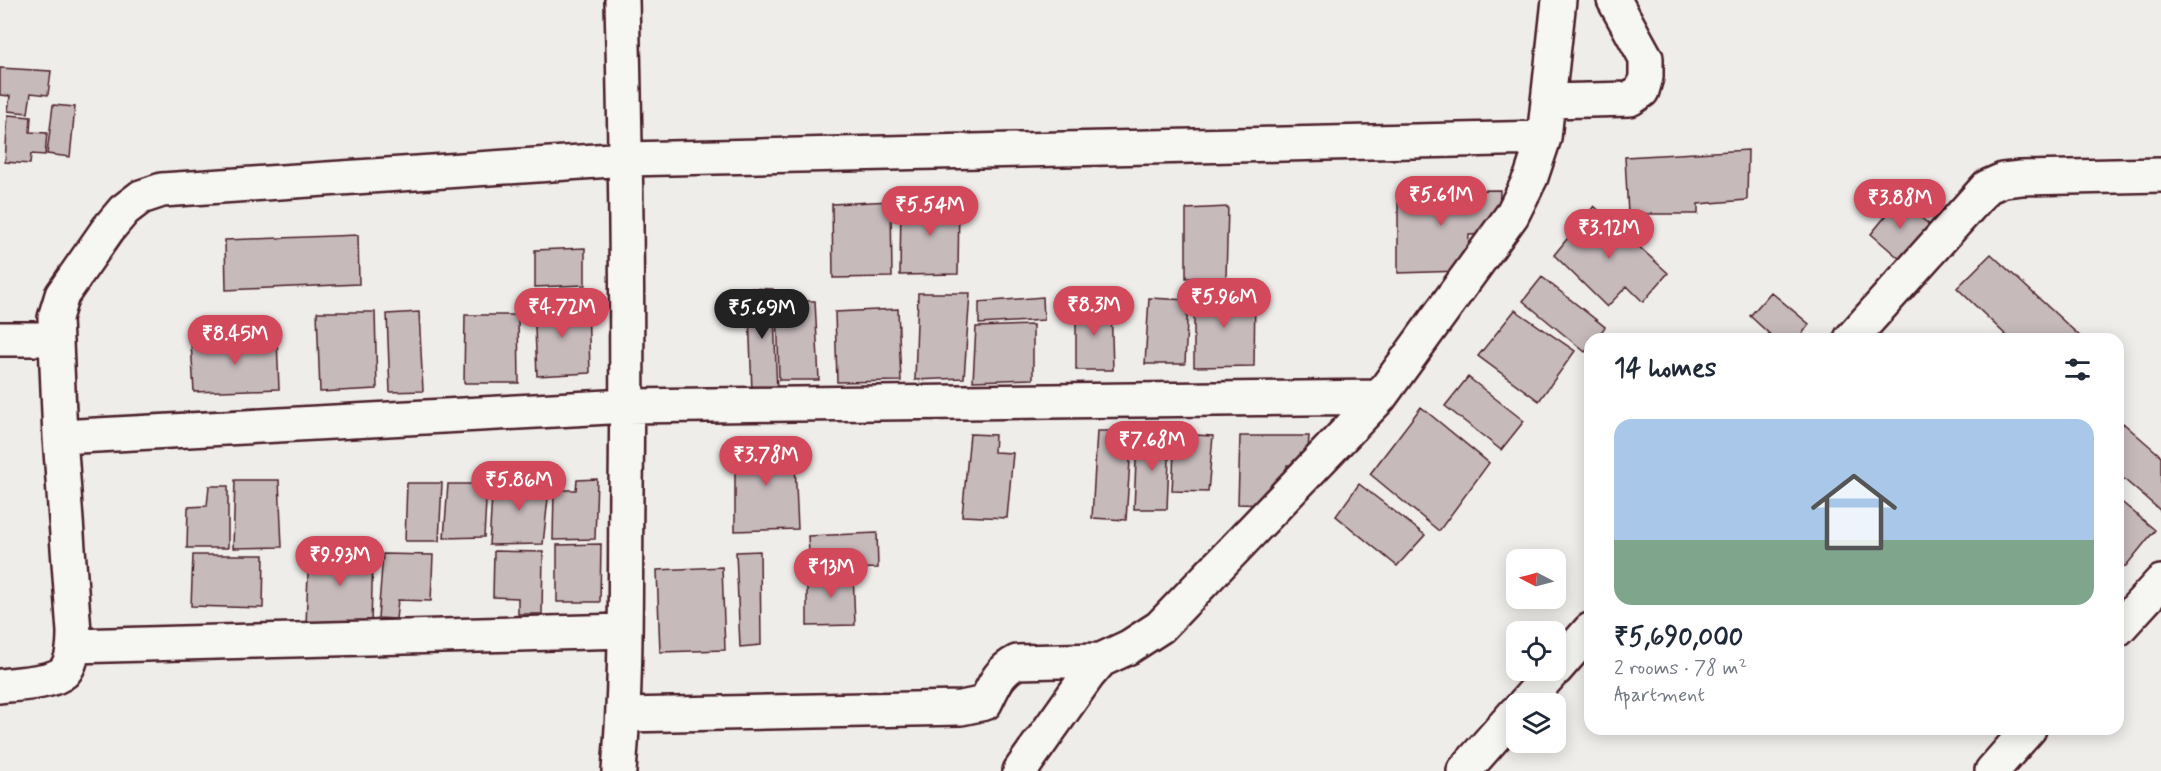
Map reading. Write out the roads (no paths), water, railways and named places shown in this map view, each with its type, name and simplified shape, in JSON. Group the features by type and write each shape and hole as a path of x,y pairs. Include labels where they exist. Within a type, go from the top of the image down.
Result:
{"street":[{"path":"619,771 624,715 627,406 626,159 622,0"},
{"path":"624,715 961,708 985,703 999,675 1007,667 1017,662 1101,660 1129,647 1160,627 1380,397 1512,215 1531,177 1544,138 1559,0"},
{"path":"1548,101 1630,99 1642,90 1646,77 1646,58 1614,0"},
{"path":"0,686 48,680 63,672 74,646 60,437 55,318 62,295 108,229 124,210 141,197 162,190 626,159 1544,138"},
{"path":"1856,333 1987,187 2003,180 2020,178 2161,175"},
{"path":"0,339 55,339"},
{"path":"60,437 627,406 1380,397"},
{"path":"2124,612 2161,582"},
{"path":"74,646 625,631"},
{"path":"1566,657 1584,637"},
{"path":"1020,771 1101,660"},
{"path":"1534,693 1545,681"},
{"path":"1464,771 1506,723"},
{"path":"1992,771 2025,735"}]}
